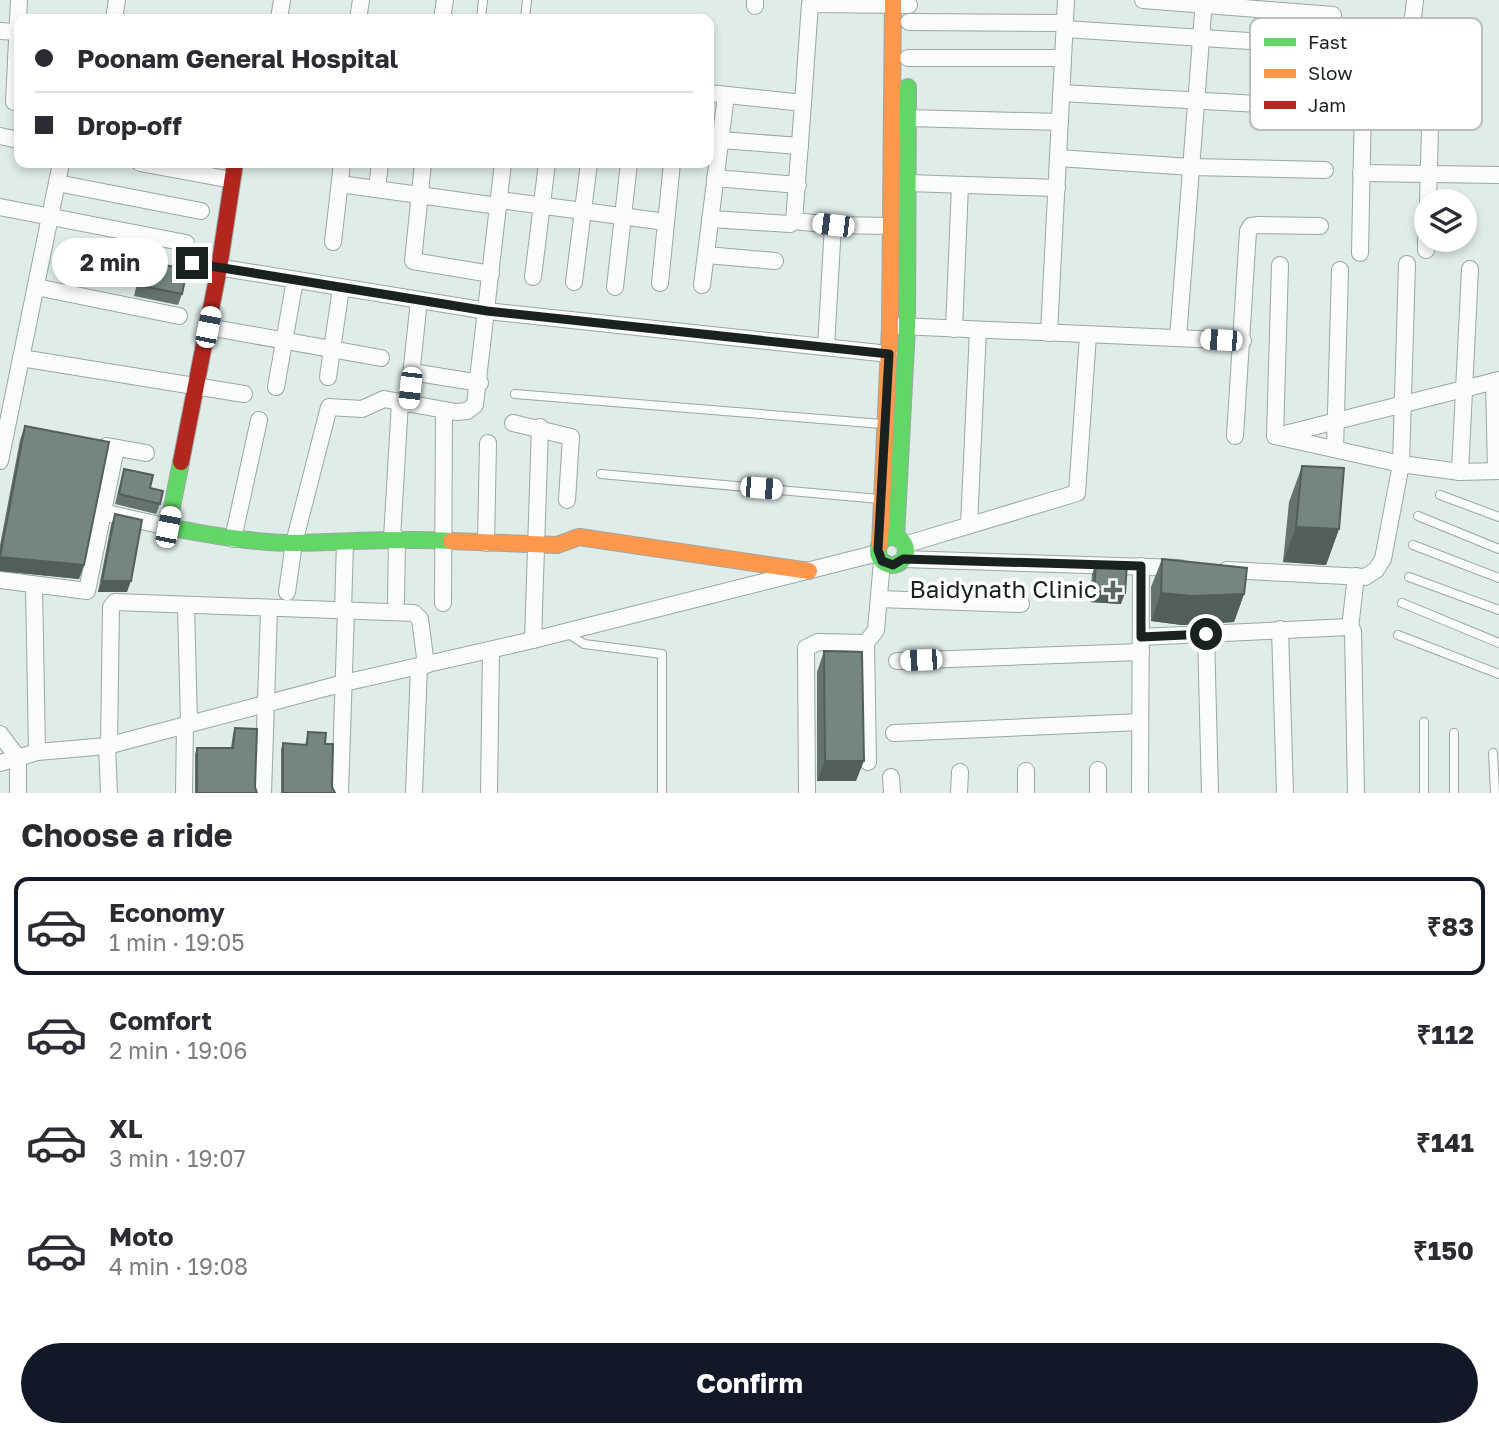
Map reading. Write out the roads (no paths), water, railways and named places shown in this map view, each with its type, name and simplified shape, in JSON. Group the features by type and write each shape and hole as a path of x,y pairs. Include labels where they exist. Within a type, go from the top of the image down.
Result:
{"street":[{"path":"1049,333 1066,0"},
{"path":"1143,0 1204,2 1333,15"},
{"path":"1413,18 1415,0"},
{"path":"794,221 810,4 819,1 902,7 1065,26 1250,42"},
{"path":"1178,338 1204,2"},
{"path":"899,226 908,183 908,58 902,7"},
{"path":"880,553 893,565 901,547 899,226 902,7"},
{"path":"908,58 1063,58"},
{"path":"11,102 12,66"},
{"path":"1061,93 1250,105"},
{"path":"714,94 803,103"},
{"path":"702,285 726,95"},
{"path":"908,118 1060,122"},
{"path":"1360,253 1362,130"},
{"path":"1428,189 1430,130"},
{"path":"720,140 800,146"},
{"path":"1058,158 1191,167 1325,170"},
{"path":"0,461 14,428 21,358 60,168"},
{"path":"167,168 232,180"},
{"path":"168,527 219,268 234,168"},
{"path":"333,242 342,168"},
{"path":"377,189 379,168"},
{"path":"422,168 412,261 491,274"},
{"path":"287,592 294,543 326,410 334,406 362,409 377,400 456,412 472,408 480,383 502,168"},
{"path":"533,276 546,168"},
{"path":"574,282 588,168"},
{"path":"615,287 628,168"},
{"path":"660,283 671,168"},
{"path":"1361,173 1499,174"},
{"path":"715,178 798,185"},
{"path":"57,183 201,211"},
{"path":"908,183 1057,188"},
{"path":"340,184 666,222"},
{"path":"954,329 960,185"},
{"path":"0,207 186,243"},
{"path":"710,219 899,226"},
{"path":"825,347 833,225"},
{"path":"1235,436 1251,226 1320,226"},
{"path":"706,255 775,261"},
{"path":"192,263 487,311 889,354"},
{"path":"0,763 37,752 108,745 344,684 809,571 880,553 888,538 901,547 1141,566 1365,577 1376,570 1383,559 1401,464 1407,264"},
{"path":"1275,436 1280,265"},
{"path":"1460,472 1470,269"},
{"path":"1335,449 1340,270"},
{"path":"276,387 295,280"},
{"path":"36,287 179,316"},
{"path":"328,377 341,288"},
{"path":"396,601 394,538 404,403 412,372 419,300"},
{"path":"899,326 1242,341"},
{"path":"868,762 866,643 876,630 880,499 889,354 899,326"},
{"path":"208,327 381,358"},
{"path":"969,525 978,330"},
{"path":"901,547 1077,492 1088,335"},
{"path":"21,358 244,394"},
{"path":"412,372 480,383"},
{"path":"1497,380 1498,471 1460,472 1401,464 1275,436 1403,405 1497,380"},
{"path":"443,603 444,410"},
{"path":"233,539 258,420"},
{"path":"513,423 568,433 573,440 567,500"},
{"path":"533,640 540,427"},
{"path":"89,442 146,453"},
{"path":"486,542 488,443"},
{"path":"0,580 87,591 116,448"},
{"path":"102,512 233,539 294,543 394,538 557,545 579,537 809,571"},
{"path":"340,793 345,542"},
{"path":"1140,793 1141,566"},
{"path":"1356,576 1350,628 1353,631 1356,793"},
{"path":"34,585 37,752"},
{"path":"879,599 1021,604"},
{"path":"108,793 111,605 115,602 269,610 409,612 418,615 423,665 414,793"},
{"path":"184,793 187,723 186,606"},
{"path":"263,793 269,610"},
{"path":"897,661 1141,645 1206,634 1350,628"},
{"path":"1280,629 1285,793"},
{"path":"1206,634 1210,793"},
{"path":"807,793 806,648 818,642 866,643"},
{"path":"489,793 491,650"},
{"path":"894,733 1140,722"},
{"path":"0,734 18,758 19,793"},
{"path":"1098,770 1098,793"},
{"path":"1026,771 1026,793"},
{"path":"960,772 960,793"}],"lane":[{"path":"515,394 885,425"},
{"path":"601,474 880,499"},
{"path":"1440,495 1499,516"},
{"path":"1418,516 1499,549"},
{"path":"1413,545 1499,578"},
{"path":"1409,577 1499,610"},
{"path":"1402,603 1499,643"},
{"path":"566,632 584,644 662,654 662,793"},
{"path":"1398,635 1499,674"},
{"path":"1424,722 1424,793"},
{"path":"1454,733 1454,793"},
{"path":"1493,753 1495,793"}],"place":[{"name":"Baidynath Clinic","path":"1113,590"}]}
